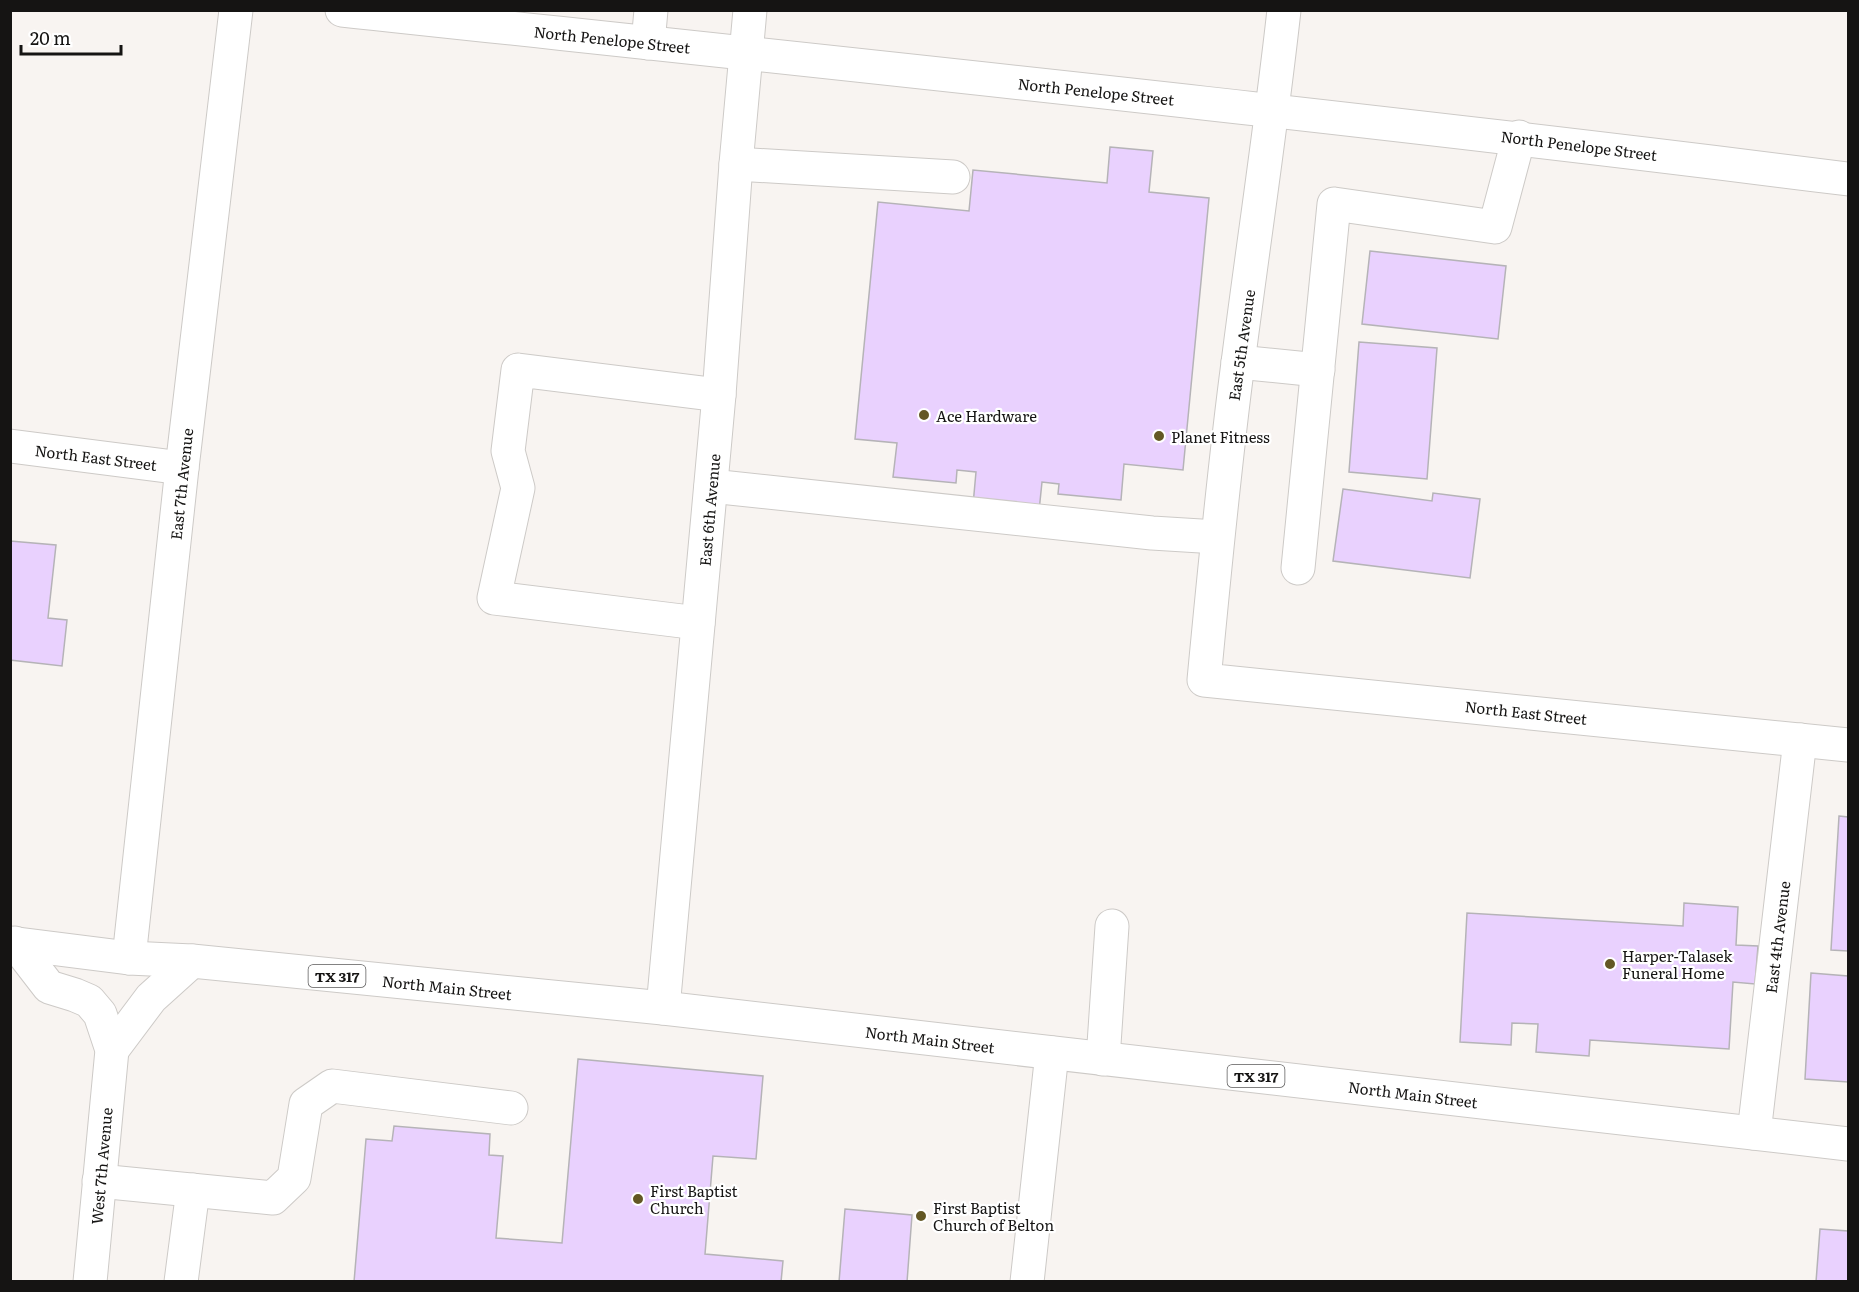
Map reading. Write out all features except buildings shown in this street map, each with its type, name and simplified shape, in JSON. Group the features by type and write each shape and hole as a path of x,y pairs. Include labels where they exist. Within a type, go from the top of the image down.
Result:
{"street":[{"name":"East 7th Avenue","path":"129,958 182,468 236,10"},
{"name":"North Penelope Street","path":"342,10 1519,137 1848,179"},
{"path":"648,43 651,10"},
{"name":"East 6th Avenue","path":"663,1008 720,395 736,164 750,10"},
{"name":"East 5th Avenue","path":"1204,680 1217,537 1284,10"},
{"path":"1298,568 1334,204 1495,227 1519,137"},
{"path":"736,164 953,177"},
{"path":"1238,362 1318,370"},
{"path":"698,623 494,598 518,488 508,451 518,370 720,395"},
{"name":"North East Street","path":"10,446 182,468"},
{"path":"711,486 1142,532 1217,537"},
{"name":"North East Street","path":"1204,680 1848,745"},
{"name":"East 4th Avenue","path":"1754,1133 1800,740"},
{"path":"1103,1059 1112,926"},
{"name":"North Main Street","path":"13,943 129,958 192,961 663,1008 1848,1144"},
{"name":"West 7th Avenue","path":"13,943 49,987 89,1002 100,1014 112,1050 90,1281"},
{"path":"112,1050 151,998 192,961"},
{"path":"1027,1281 1052,1053"},
{"path":"99,1181 273,1198 294,1178 306,1104 332,1086 511,1108"},
{"path":"181,1281 193,1190"}],"place":[{"name":"Ace Hardware","path":"924,415"},
{"name":"Planet Fitness","path":"1159,436"},
{"name":"Harper-Talasek Funeral Home","path":"1610,964"},
{"name":"First Baptist Church","path":"638,1199"},
{"name":"First Baptist Church of Belton","path":"921,1216"}]}
